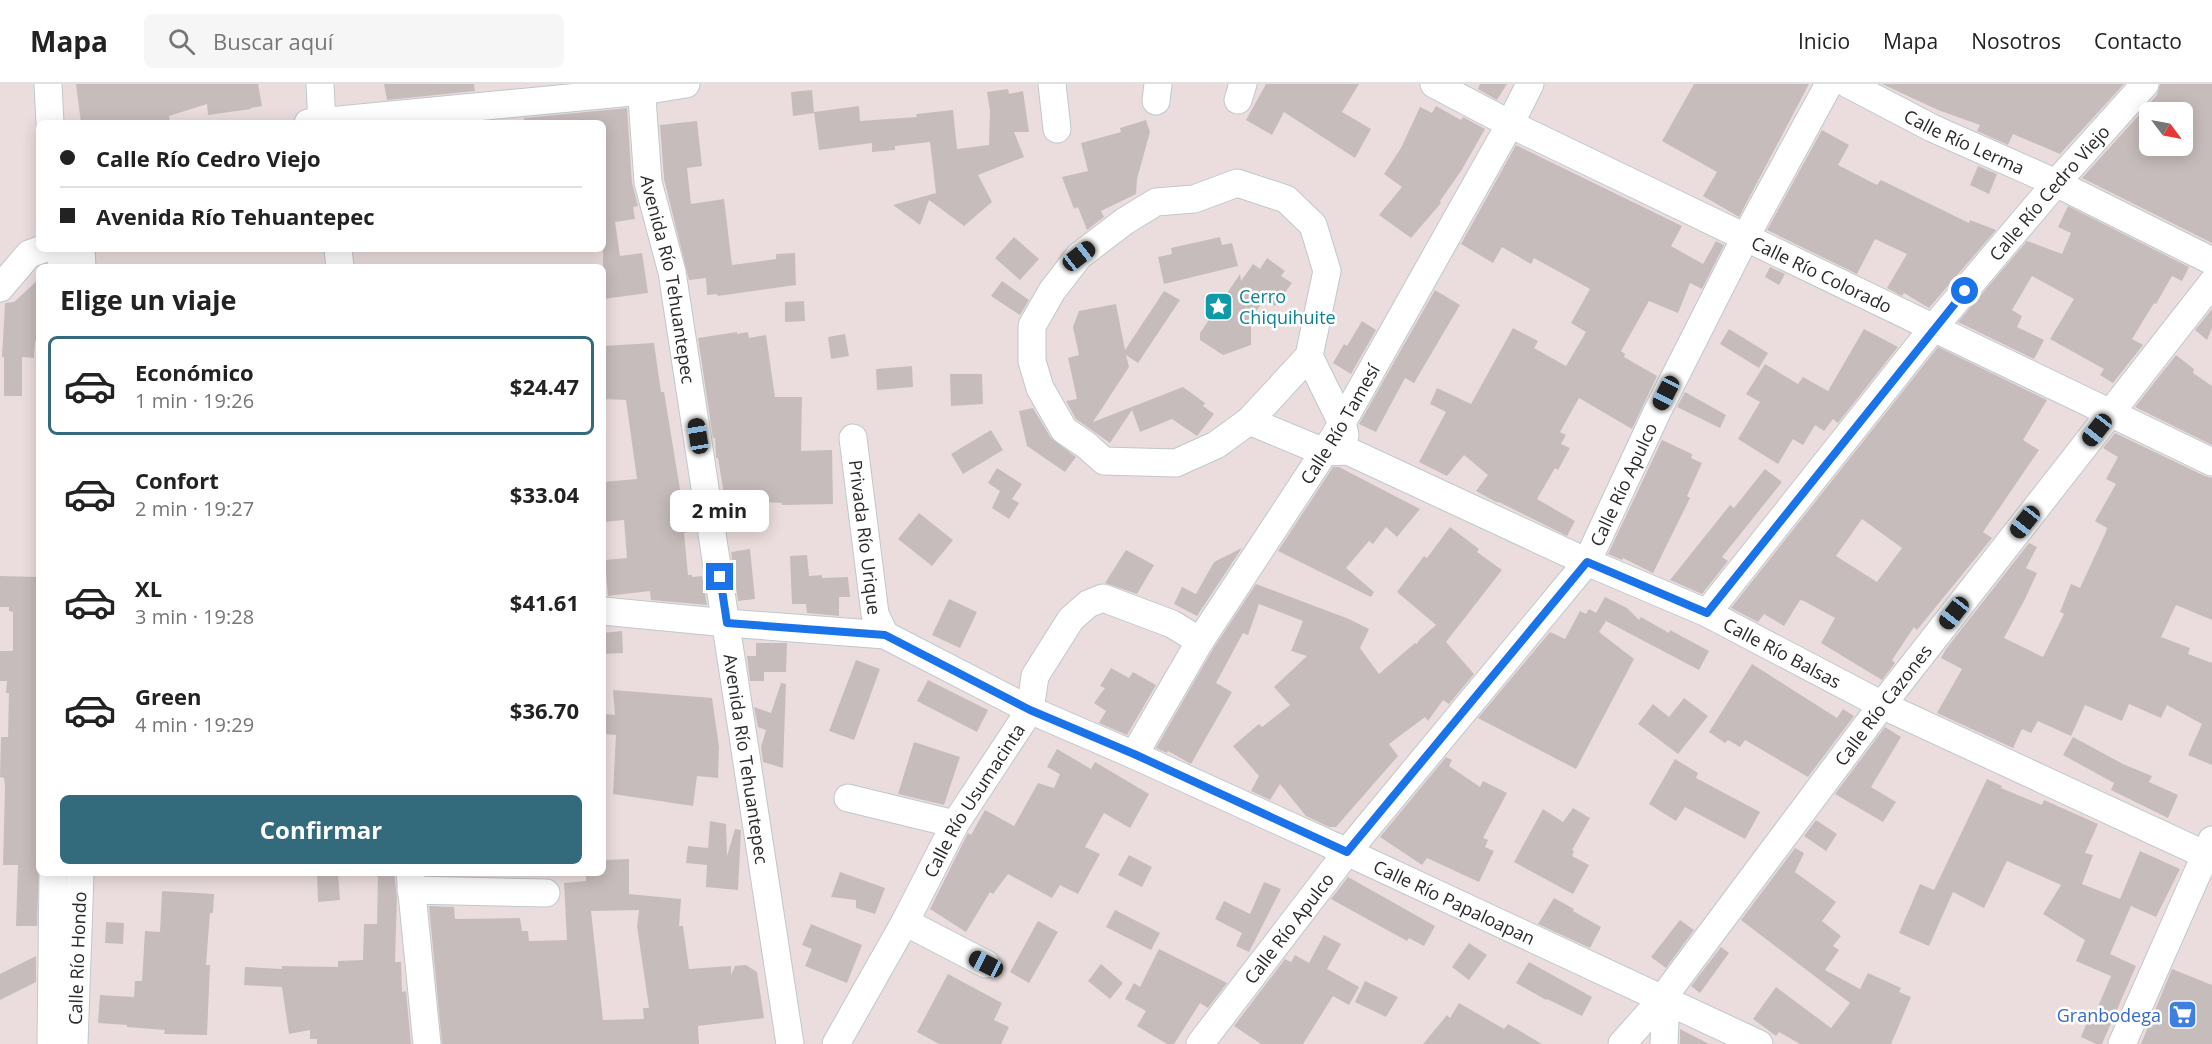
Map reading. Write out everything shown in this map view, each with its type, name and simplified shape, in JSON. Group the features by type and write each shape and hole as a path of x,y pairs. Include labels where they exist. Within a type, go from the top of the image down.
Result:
{"street":[{"path":"48,84 50,120"},
{"path":"317,120 320,84"},
{"path":"344,120 686,84"},
{"path":"1052,84 1057,129"},
{"name":"Calle Río Colorado","path":"1434,84 1510,124 2212,462"},
{"name":"Calle Río Tamesí","path":"1342,423 1510,124 1530,84"},
{"name":"Calle Río Apulco","path":"1200,1044 1347,852 1587,562 1657,412 1745,238 1829,84"},
{"name":"Calle Río Lerma","path":"1848,84 1932,128 2056,183 2212,261"},
{"name":"Calle Río Cedro Viejo","path":"1707,613 1934,327 2056,183 2145,84"},
{"name":"Avenida Río Tehuantepec","path":"641,87 648,182 672,272 790,1044"},
{"path":"1237,183 1286,199 1312,225 1327,271 1309,356 1249,421 1216,445 1176,463 1104,461 1064,429 1040,388 1032,361 1032,326 1052,291 1079,256 1125,221 1156,202 1194,199 1237,183"},
{"path":"0,288 29,254 36,252"},
{"name":"Calle Río Cazones","path":"1622,1044 1664,1000 1882,705 2212,283"},
{"path":"1309,356 1342,423 1336,451"},
{"name":"Calle Río Balsas","path":"1249,421 1336,451 1707,613 1882,705 2210,850"},
{"name":"Privada Río Urique","path":"853,438 875,614 885,635"},
{"name":"Calle Río Tamesí","path":"1134,754 1200,641 1336,451"},
{"name":"Calle Río Usumacinta","path":"836,1044 905,922 955,824 1030,710 1035,676 1071,619 1088,604 1103,598 1172,624 1200,641"},
{"name":"Calle Río Papaloapan","path":"606,610 727,623 885,635 1030,710 1134,754 1759,1044"},
{"path":"848,798 955,824"},
{"path":"2122,1044 2210,850"},
{"name":"Calle Río Hondo","path":"51,1044 53,876"},
{"name":"Calle Río Hondo","path":"74,1044 80,876"},
{"path":"427,1044 410,882 546,893"},
{"path":"905,922 986,964"},
{"path":"1664,1000 1664,1044"}],"building":[{"path":"76,84 258,84 262,106 208,115 207,104 169,116 170,120 81,120"},
{"path":"384,84 474,84 475,91 387,100"},
{"path":"1266,84 1359,84 1342,112 1371,129 1355,158 1284,112 1272,135 1246,120"},
{"path":"1480,84 1507,84 1497,100 1478,89"},
{"path":"1694,84 1809,84 1739,217 1703,196 1717,172 1662,141"},
{"path":"1882,84 2124,84 2060,154 2013,134 2008,145 1977,131 1980,125 1938,110"},
{"path":"2160,84 2212,84 2212,243 2082,178 2139,115 2139,156 2193,156 2193,102 2151,102 2157,95"},
{"path":"1008,89 1009,94 1023,91 1029,132 1014,132 1024,157 978,175 992,202 964,226 929,200 920,225 893,205 936,193 930,142 895,146 895,150 872,152 872,143 819,150 814,112 859,106 860,121 917,117 916,114 953,110 957,149 989,145 990,111 987,92"},
{"path":"812,90 814,113 793,116 791,92"},
{"path":"1436,106 1461,120 1463,117 1485,129 1461,171 1440,201 1441,203 1411,238 1379,215 1402,187 1384,174 1401,148 1420,107 1432,113"},
{"path":"627,108 632,183 638,206 633,207 635,219 615,222 620,256 642,253 648,293 606,299 606,264 603,264 603,252 606,252 606,120 524,120 524,118"},
{"path":"1146,120 1150,132 1137,179 1136,194 1101,211 1104,217 1087,230 1078,207 1074,209 1062,177 1088,171 1081,143 1121,132 1120,128"},
{"path":"697,121 702,166 687,168 691,204 724,199 732,265 776,259 776,254 795,253 796,285 718,296 717,294 707,295 706,278 689,280 664,179 660,125"},
{"path":"1822,130 1849,145 1838,165 1877,185 1881,180 1969,223 1970,220 1996,230 1929,308 1904,293 1902,296 1887,288 1907,254 1875,239 1857,274 1767,230"},
{"path":"1516,145 1682,226 1671,246 1703,264 1716,241 1724,245 1702,289 1690,283 1678,313 1649,301 1621,351 1625,354 1624,357 1657,376 1632,429 1579,398 1560,432 1566,435 1561,444 1570,448 1558,470 1555,468 1537,499 1575,521 1567,536 1476,491 1488,475 1464,455 1447,476 1419,462 1446,412 1430,404 1437,388 1471,404 1513,328 1538,341 1534,348 1566,366 1586,332 1571,323 1590,289 1534,258 1531,264 1502,247 1493,263 1461,244"},
{"path":"1978,166 1997,174 1989,194 1970,185"},
{"path":"2068,206 2189,267 2182,281 2172,276 2156,304 2154,303 2132,339 2143,345 2113,383 2100,375 2104,369 2050,339 2074,299 2032,276 2012,310 2022,316 2017,327 2044,340 2034,359 1958,322 2027,241 2062,254 2071,233 2058,227"},
{"path":"1014,237 1039,259 1020,280 995,258"},
{"path":"1220,237 1222,245 1232,243 1238,266 1164,284 1158,257 1172,254 1171,248"},
{"path":"1267,258 1285,271 1281,276 1292,283 1275,306 1265,299 1251,318 1251,345 1223,355 1200,340 1200,333 1240,274 1241,281 1253,264 1260,269"},
{"path":"1770,267 1785,274 1779,285 1765,277"},
{"path":"1002,281 1029,300 1020,315 991,296"},
{"path":"36,282 34,358 22,357 22,396 4,396 4,357 2,357 5,303 14,302"},
{"path":"1435,290 1460,305 1414,383 1405,378 1376,432 1359,424"},
{"path":"1164,291 1180,300 1138,363 1126,355 1129,367 1093,422 1183,387 1205,403 1203,406 1214,414 1197,436 1172,419 1140,432 1132,410 1110,443 1076,419 1066,401 1077,399 1068,358 1079,355 1073,327 1079,311 1116,304 1125,350"},
{"path":"804,301 805,321 785,322 785,302"},
{"path":"2212,309 2212,328 2207,340 2195,330"},
{"path":"1362,321 1376,330 1351,374 1333,363 1344,344 1347,346"},
{"path":"1729,329 1768,353 1759,368 1720,344"},
{"path":"1864,329 1898,347 1838,423 1833,419 1824,431 1815,425 1803,445 1793,439 1778,464 1738,439 1760,402 1746,394 1765,364 1798,384 1803,377 1828,391"},
{"path":"737,332 737,334 748,332 749,338 766,335 775,397 802,397 801,451 832,450 833,504 782,505 782,503 764,502 726,506 718,458 716,458 715,438 713,438 698,338"},
{"path":"845,334 849,356 831,359 828,337"},
{"path":"654,343 687,532 684,533 688,575 702,576 707,605 651,600 650,591 608,596 606,560 627,558 624,520 606,522 606,482 637,479 626,400 606,399 606,346"},
{"path":"1938,347 2047,400 2023,440 2039,450 1983,532 1992,538 1917,630 1914,627 1892,660 1895,663 1882,680 1821,643 1835,618 1804,601 1800,600 1784,626 1764,614 1758,622 1731,608","holes":["1862,519 1902,548 1877,582 1836,556"]},
{"path":"2176,355 2194,369 2193,373 2212,386 2212,445 2135,407"},
{"path":"912,366 913,387 877,390 876,369"},
{"path":"950,374 982,374 983,404 951,406"},
{"path":"1685,392 1726,415 1720,428 1677,407"},
{"path":"1033,408 1051,438 1076,457 1065,472 1027,446 1019,411"},
{"path":"991,430 1003,450 963,474 951,454"},
{"path":"2115,433 2212,478 2212,620 2176,605 2161,637 2190,648 2188,654 2212,663 2212,765 2188,755 2202,724 2167,705 2161,718 2129,704 2122,721 2085,705 2071,736 2038,721 2031,733 2022,729 2013,748 1937,713 1962,669 1941,658 2029,543 2037,547 2026,568 2037,573 2004,638 2043,657 2064,614 2060,612 2071,584 2080,588 2107,528 2095,521 2116,484 2106,479 2118,457 2103,448"},
{"path":"1662,440 1692,454 1691,458 1702,463 1687,496 1690,498 1653,573 1623,558 1622,560 1608,554"},
{"path":"1333,467 1339,467 1420,509 1397,537 1386,527 1373,544 1369,541 1346,568 1374,592 1371,597 1278,551"},
{"path":"997,468 1022,484 1012,499 1019,503 1009,519 992,508 1000,491 988,483"},
{"path":"1765,469 1782,482 1722,557 1728,561 1702,594 1670,580 1730,505 1734,508"},
{"path":"919,513 953,540 932,566 898,539"},
{"path":"1450,527 1479,549 1477,552 1502,570 1446,642 1474,674 1449,704 1443,700 1428,721 1425,717 1389,744 1398,756 1336,827 1329,827 1306,816 1280,784 1270,800 1251,791 1259,776 1233,746 1259,724 1262,727 1290,705 1274,687 1307,656 1291,651 1303,621 1259,604 1248,635 1243,633 1216,683 1232,692 1191,764 1168,751 1167,753 1156,748 1213,649 1256,584 1349,619 1369,629 1360,648 1379,674 1415,643 1417,644 1436,625 1397,592 1424,556 1427,558"},
{"path":"1242,548 1197,616 1174,604 1182,587 1196,594 1214,562"},
{"path":"750,549 755,599 738,601 731,552"},
{"path":"1126,550 1154,565 1137,594 1105,583"},
{"path":"807,555 809,576 848,577 850,597 839,597 839,616 807,613 806,604 792,604 790,556"},
{"path":"0,576 36,577 36,876 39,876 37,926 16,926 18,865 3,865 5,786 4,778 0,777 1,737 8,737 9,693 6,693 7,681 0,681 0,651 13,651 13,612 9,611 9,607 0,607"},
{"path":"1605,597 1627,608 1639,620 1641,617 1709,651 1699,670 1606,621 1599,632 1634,659 1576,769 1478,718 1550,632 1565,639 1580,611 1586,614 1589,609 1596,613"},
{"path":"949,599 977,612 960,648 932,635"},
{"path":"622,631 623,653 606,654 606,633"},
{"path":"756,643 787,643 786,672 764,672 764,681 750,681 747,656 756,656"},
{"path":"856,660 880,669 854,740 829,731"},
{"path":"1752,664 1837,718 1843,709 1854,716 1808,777 1745,740 1740,747 1728,740 1725,743 1709,732"},
{"path":"1111,668 1129,678 1133,672 1156,685 1127,735 1099,723 1106,711 1094,703 1105,688 1100,686"},
{"path":"928,680 988,710 977,732 917,701"},
{"path":"781,683 786,684 783,768 763,762 761,747 766,730 758,727 754,707 771,713"},
{"path":"613,690 712,698 719,747 718,778 697,776 693,806 613,794 616,735 606,734 606,714 615,715"},
{"path":"1684,698 1708,716 1678,754 1638,724 1653,704 1669,717"},
{"path":"1885,727 1901,737 1871,787 1896,802 1883,822 1835,794"},
{"path":"2073,737 2123,764 2152,776 2149,782 2178,795 2168,818 2111,790 2114,783 2063,755"},
{"path":"914,742 960,757 944,805 898,794"},
{"path":"1057,749 1091,769 1095,762 1149,794 1130,828 1104,813 1085,847 1100,854 1078,894 1060,885 1052,898 1008,874 993,894 990,892 966,932 930,909 968,833 971,835 985,810 1014,826 1038,783 1054,788 1060,774 1047,767"},
{"path":"1446,757 1452,760 1449,766 1480,787 1483,781 1507,793 1483,838 1488,840 1485,847 1494,851 1479,882 1427,858 1422,865 1380,837"},
{"path":"1675,759 1698,773 1696,778 1760,812 1745,839 1685,807 1676,821 1649,804"},
{"path":"1987,779 2002,786 2001,788 2042,805 2044,800 2098,824 2085,853 2093,855 2082,884 2120,899 2140,851 2180,869 2156,917 2131,906 2110,954 2136,966 2102,1044 2096,1044 2081,1037 2090,1015 2094,1016 2111,976 2076,961 2085,940 2043,914 2061,885 2007,861 1984,908 1953,892 1929,946 1899,933 1920,884 1934,890"},
{"path":"1573,808 1590,818 1572,850 1574,851 1572,856 1589,865 1573,894 1514,862 1543,809 1563,822"},
{"path":"1816,820 1837,834 1826,851 1804,836"},
{"path":"710,821 726,824 727,856 735,829 741,830 738,890 706,887 707,865 686,863 688,846 708,848"},
{"path":"1795,848 1804,853 1795,872 1836,902 1822,921 1841,936 1833,946 1839,950 1825,970 1860,989 1868,973 1901,988 1899,992 1911,997 1891,1044 1800,1044 1779,1032 1776,1036 1753,1019 1776,987 1831,1028 1850,1003 1741,920"},
{"path":"1129,855 1152,867 1142,887 1118,875"},
{"path":"629,859 629,894 681,899 679,926 683,926 689,969 731,966 731,975 735,966 746,965 757,972 764,1018 698,1026 699,1044 442,1044 429,906 454,907 455,919 520,918 522,931 528,931 529,941 567,940 564,883 586,881 586,876 606,876 606,860","holes":["639,910 637,926 649,1008 643,1008 644,1019 603,1020 591,911"]},
{"path":"840,872 885,888 875,914 856,908 856,900 831,897"},
{"path":"317,876 338,876 340,900 318,902"},
{"path":"378,876 394,876 397,897 395,962 401,962 402,992 406,991 411,1044 317,1044 317,1039 310,1039 310,1030 289,1034 282,987 244,985 245,967 282,969 282,966 338,967 338,961 363,960 364,924 377,924"},
{"path":"1348,877 1435,926 1424,946 1409,938 1407,941 1331,899"},
{"path":"1264,882 1281,889 1249,952 1236,946 1242,933 1215,919 1224,901 1250,914"},
{"path":"162,891 214,894 213,913 210,913 206,965 210,965 207,1035 164,1034 165,1030 98,1023 100,995 134,997 135,981 142,981 145,931 160,932"},
{"path":"1554,898 1601,927 1590,948 1538,924"},
{"path":"1115,910 1160,933 1151,950 1106,927"},
{"path":"1680,920 1694,930 1666,968 1651,957"},
{"path":"1038,921 1058,932 1029,983 1010,972"},
{"path":"106,922 124,923 123,944 105,943"},
{"path":"811,924 862,945 847,983 805,966 812,949 802,945"},
{"path":"1324,935 1341,944 1327,969 1359,987 1349,1005 1333,996 1303,1044 1261,1044 1234,1026 1285,959 1291,962 1295,955 1309,963"},
{"path":"1469,943 1487,955 1469,980 1452,967"},
{"path":"1721,947 1729,953 1700,993 1691,986"},
{"path":"1159,949 1227,983 1208,1008 1200,1003 1174,1044 1167,1044 1137,1026 1146,1011 1125,999 1134,983 1140,987"},
{"path":"36,956 36,982 0,1000 0,974"},
{"path":"1529,962 1592,997 1582,1016 1516,983"},
{"path":"1101,964 1123,983 1110,999 1088,981"},
{"name":"Granbodega","path":"2172,969 2212,985 2212,1044 2141,1044"},
{"path":"948,974 1002,1003 994,1020 1009,1027 1001,1044 939,1044 917,1032"},
{"path":"1365,981 1398,997 1386,1017 1355,1002"},
{"path":"1459,1003 1504,1029 1508,1024 1542,1044 1423,1044 1447,1015 1450,1018"},
{"path":"1680,1029 1709,1044 1680,1044"}],"place":[{"name":"Cerro Chiquihuite","path":"1218,306"},
{"name":"Granbodega","path":"2182,1015"}],"route":[{"path":"720,577 727,623 885,635 1030,710 1134,754 1347,852 1587,562 1707,613 1965,291"}]}
